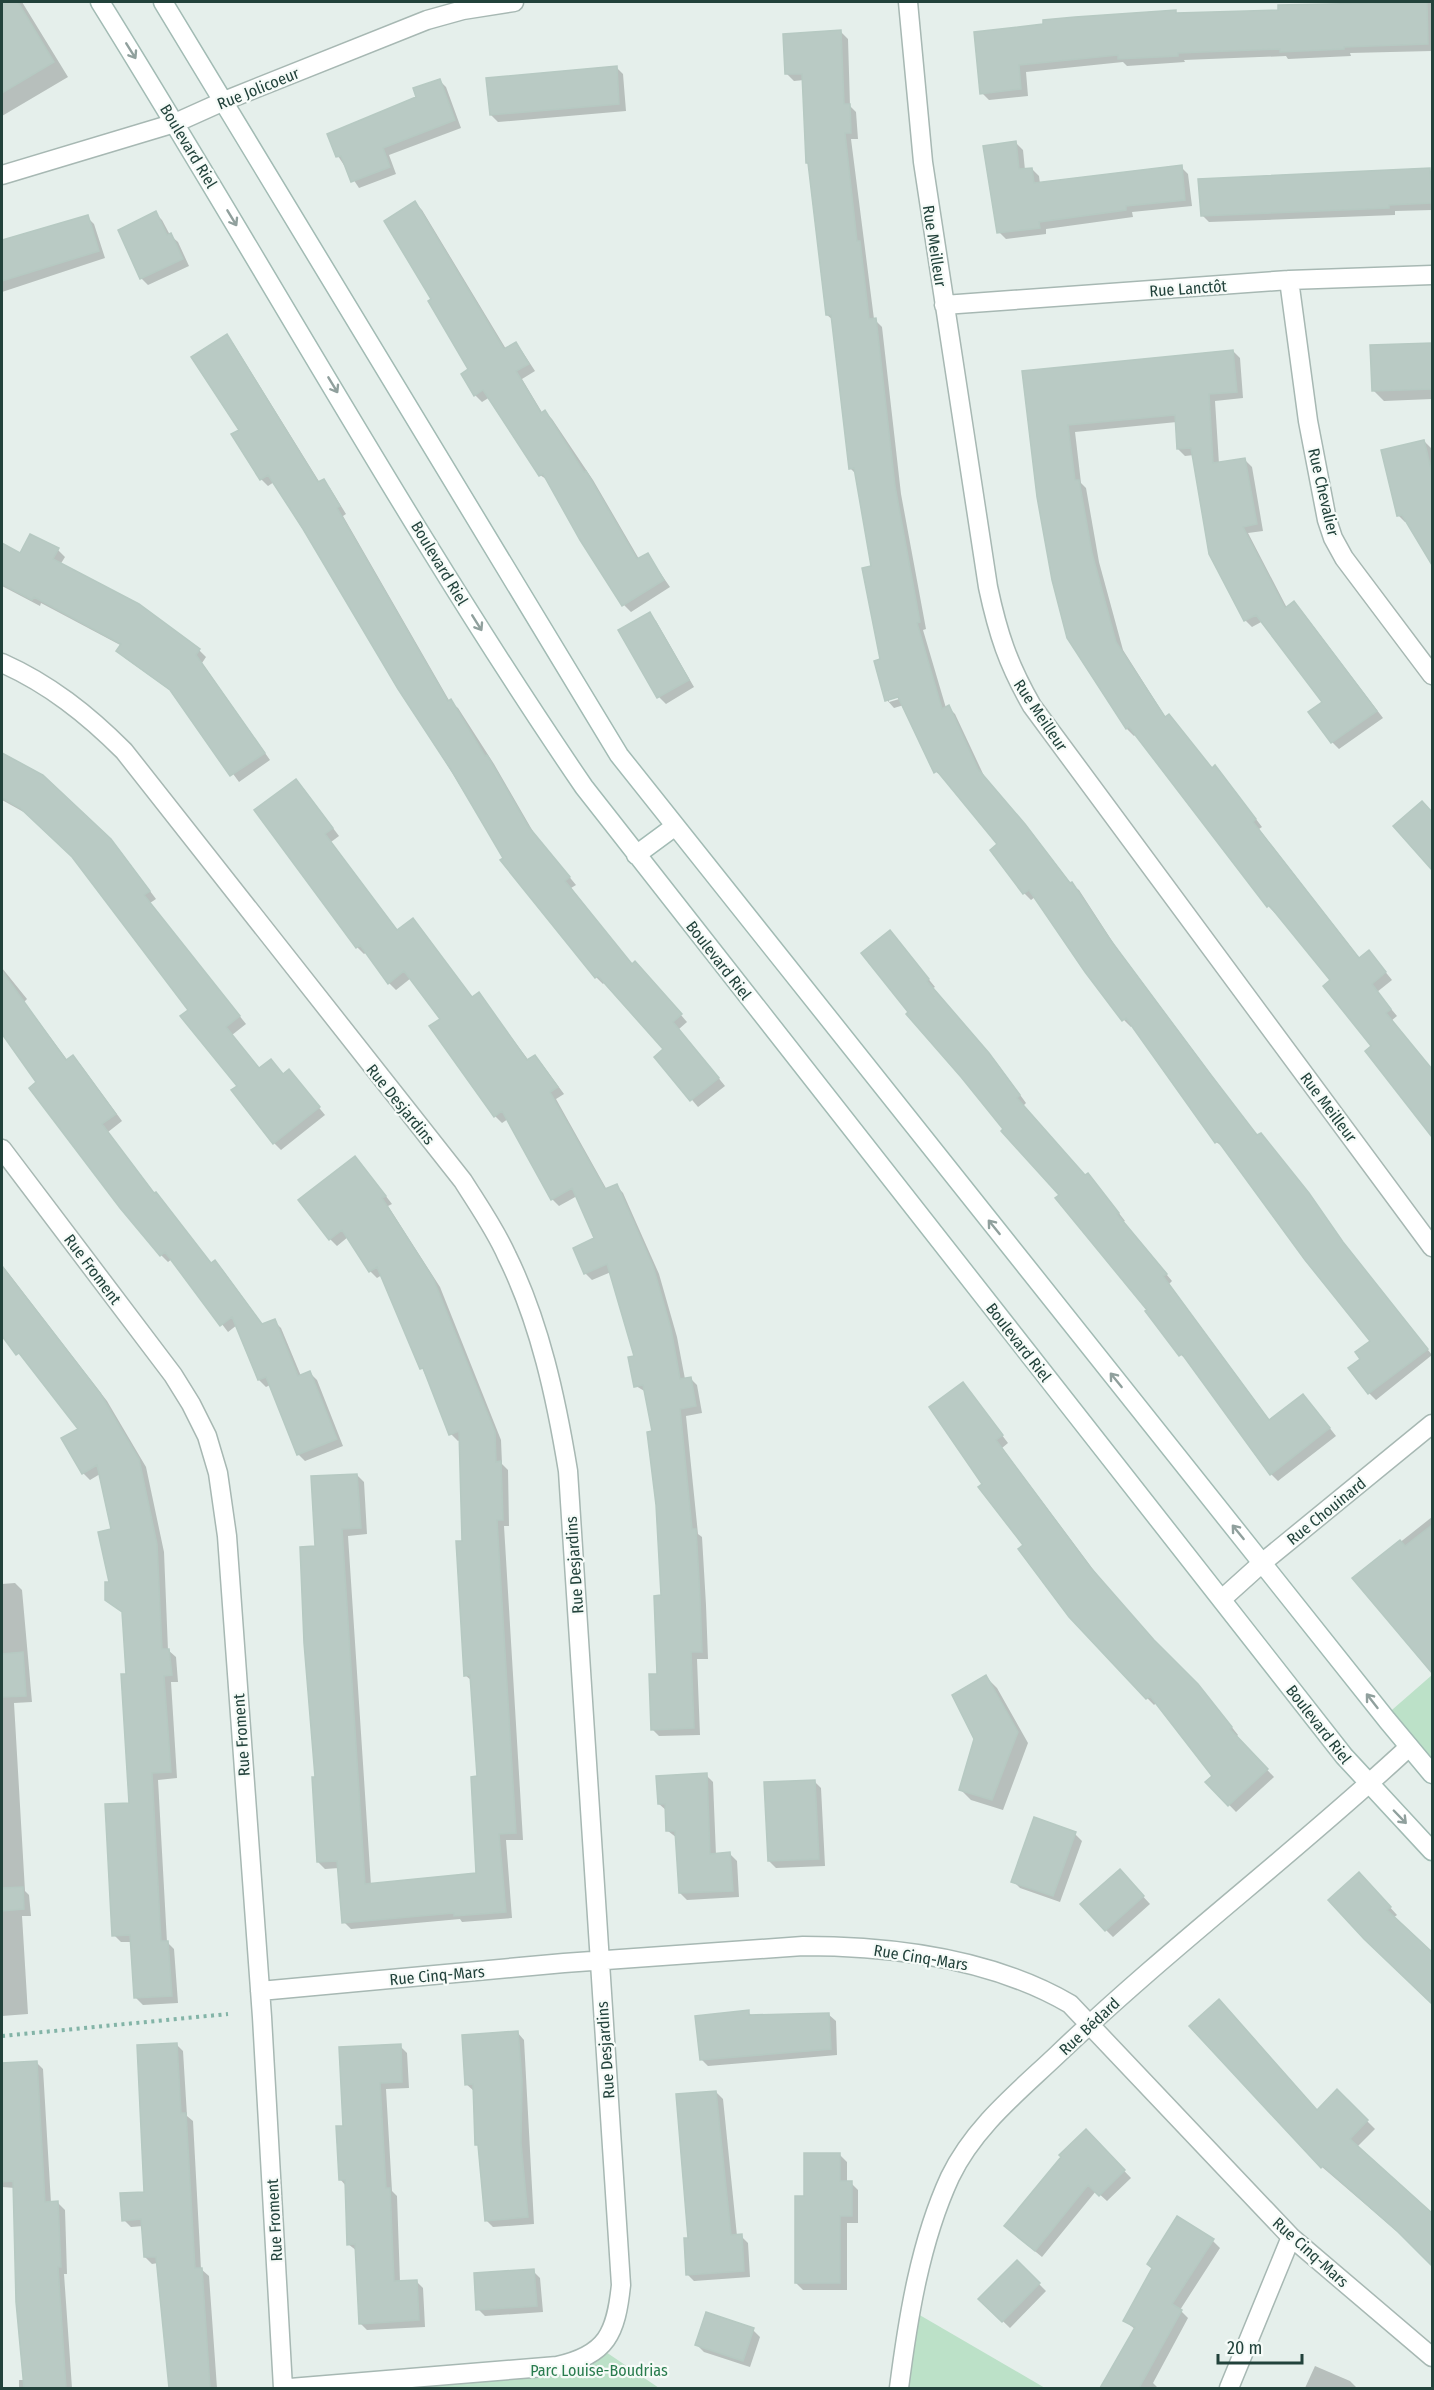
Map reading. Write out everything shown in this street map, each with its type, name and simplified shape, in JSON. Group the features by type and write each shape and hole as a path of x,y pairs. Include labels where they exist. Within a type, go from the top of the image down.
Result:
{"street":[{"name":"Boulevard Riel","path":"100,2 531,710 584,787 1368,1784 1432,1851"},
{"path":"163,2 498,553 572,681 619,755 674,827 1432,1773"},
{"name":"Rue Jolicoeur","path":"2,175 175,123 224,101 427,20 463,10 514,2"},
{"name":"Rue Meilleur","path":"908,2 923,162 944,305 988,587 996,626 1011,669 1032,706 1432,1247"},
{"name":"Rue Lanctôt","path":"944,305 1289,280 1432,275"},
{"name":"Rue Chevalier","path":"1289,280 1308,421 1333,538 1344,558 1432,675"},
{"name":"Rue Desjardins","path":"2,663 29,675 86,715 124,751 152,783 336,1023 463,1181 508,1256 538,1337 551,1384 568,1471 621,2285 613,2328 600,2348 581,2361 557,2366 290,2388"},
{"path":"636,855 674,827"},
{"name":"Rue Froment","path":"2,1149 173,1375 191,1404 210,1446 225,1504 260,1991 284,2388"},
{"name":"Rue Chouinard","path":"1222,1599 1262,1563 1432,1424"},
{"name":"Rue Bédard","path":"899,2388 911,2310 923,2260 950,2177 970,2142 1090,2022 1409,1747"},
{"name":"Rue Cinq-Mars","path":"260,1991 599,1961 803,1946 843,1946 928,1956 975,1965 1047,1990 1070,2004 1090,2022 1291,2236 1432,2357"},
{"path":"1230,2388 1291,2236"}],"path":[{"path":"2,2036 228,2014"}],"green space":[{"path":"1432,1675 1432,1774 1385,1716"},
{"path":"911,2310 1045,2388 899,2388"},
{"name":"Parc Louise-Boudrias","path":"600,2348 659,2388 290,2388 557,2366"}],"building":[{"path":"2,2 18,2 54,62 2,93"},
{"path":"1427,2 1428,44 1280,52 1280,49 1178,53 1178,56 1118,59 1118,55 1019,65 1021,89 980,94 974,32 1043,24 1043,20 1176,10 1176,13 1278,10 1278,5"},
{"path":"841,30 844,104 850,104 851,133 845,133 857,241 860,241 869,319 876,318 895,486 920,622 917,623 942,709 949,705 978,769 1025,824 1070,883 1072,882 1109,938 1211,1075 1257,1135 1261,1133 1309,1193 1343,1242 1428,1349 1368,1394 1348,1368 1360,1359 1355,1352 1370,1341 1305,1260 1218,1141 1215,1143 1126,1018 1122,1021 1085,972 1029,890 1023,894 990,850 997,844 937,771 934,773 898,697 885,701 874,661 880,659 862,568 871,566 854,468 849,469 831,315 826,315 808,163 806,163 802,74 785,74 783,34"},
{"path":"617,66 619,104 490,115 486,78"},
{"path":"440,79 455,120 383,148 390,167 351,182 341,156 336,157 327,134 416,97 413,88"},
{"path":"1016,141 1019,169 1032,168 1034,183 1182,165 1185,200 1126,206 1126,210 1039,222 1040,228 997,233 983,146"},
{"path":"1430,168 1432,203 1389,205 1389,208 1201,216 1198,179"},
{"path":"415,201 504,349 516,342 529,364 516,371 541,413 545,410 584,472 586,471 637,559 648,553 664,580 622,606 580,540 543,474 539,476 483,390 474,396 461,374 468,369 428,301 431,299 384,221"},
{"path":"156,211 167,235 171,233 183,259 140,279 118,230"},
{"path":"88,215 99,251 2,281 2,240"},
{"path":"227,334 318,482 324,479 340,506 337,508 448,701 451,699 485,756 487,755 528,826 570,877 565,881 632,964 635,961 682,1014 673,1022 719,1078 690,1101 654,1057 663,1049 598,976 595,978 500,860 503,858 453,773 398,689 303,529 268,475 260,480 231,434 239,430 191,357"},
{"path":"1432,343 1432,389 1372,391 1370,345"},
{"path":"1233,350 1237,392 1209,394 1213,463 1245,458 1257,524 1243,527 1285,608 1294,601 1377,711 1331,743 1308,712 1322,702 1256,615 1244,621 1209,554 1191,448 1177,449 1175,415 1068,425 1075,480 1079,480 1092,553 1116,642 1165,717 1169,714 1212,768 1215,765 1256,819 1253,822 1359,958 1369,950 1386,972 1372,984 1391,1009 1386,1013 1432,1069 1432,1137 1365,1051 1371,1046 1323,986 1330,980 1269,905 1267,907 1129,727 1126,729 1067,638 1052,580 1037,497 1022,371"},
{"path":"1424,440 1432,473 1432,565 1402,515 1397,516 1381,450"},
{"path":"30,534 59,548 53,559 139,604 200,649 196,655 265,753 230,776 170,690 116,651 121,644 34,597 32,600 2,584 2,543 20,553"},
{"path":"650,612 689,680 657,698 618,630"},
{"path":"2,753 43,775 111,839 150,891 144,895 240,1016 226,1027 259,1068 271,1059 283,1074 289,1069 320,1107 273,1144 231,1090 237,1086 180,1016 188,1010 72,857 20,808 2,798"},
{"path":"296,779 333,828 325,834 397,930 413,918 472,997 479,992 527,1060 535,1055 558,1087 550,1092 605,1189 617,1184 653,1266 671,1329 680,1379 691,1377 696,1406 680,1409 692,1529 696,1529 700,1597 702,1652 691,1652 694,1728 651,1730 649,1674 657,1674 654,1596 661,1595 656,1505 647,1432 652,1431 643,1385 634,1387 628,1357 634,1356 607,1264 584,1274 573,1248 594,1238 572,1188 551,1200 502,1111 494,1117 429,1026 440,1019 404,971 388,984 360,945 356,948 254,810"},
{"path":"1422,801 1432,812 1432,870 1393,826"},
{"path":"890,930 929,979 927,981 989,1053 1020,1095 1017,1098 1085,1175 1088,1173 1119,1213 1117,1214 1167,1274 1163,1276 1269,1420 1303,1394 1330,1428 1270,1475 1182,1354 1179,1356 1145,1311 1147,1310 1055,1198 1059,1195 1001,1131 1003,1129 906,1014 908,1012 861,953"},
{"path":"2,971 66,1060 73,1055 116,1114 102,1124 154,1193 156,1192 211,1263 215,1260 262,1324 275,1319 298,1376 310,1371 337,1439 297,1455 266,1377 258,1380 232,1317 220,1326 165,1252 160,1256 120,1208 29,1088 36,1082 2,1034"},
{"path":"355,1156 386,1196 382,1198 433,1278 495,1432 496,1462 501,1461 503,1520 497,1520 516,1833 499,1834 506,1912 454,1916 454,1913 342,1923 337,1861 317,1862 312,1777 315,1777 304,1643 300,1547 315,1546 311,1476 357,1474 361,1528 342,1529 365,1884 476,1873 471,1777 477,1776 470,1675 464,1676 456,1541 462,1541 459,1431 449,1435 423,1368 420,1369 377,1267 369,1272 342,1230 329,1240 298,1200"},
{"path":"2,1266 100,1393 139,1459 157,1544 162,1649 169,1649 172,1675 164,1676 171,1772 152,1773 161,1941 168,1941 172,1996 134,1998 130,1935 112,1936 105,1804 129,1803 121,1674 126,1674 122,1612 105,1600 105,1582 109,1582 98,1532 111,1529 97,1465 82,1474 61,1438 78,1429 19,1353 16,1355 2,1336"},
{"path":"963,1382 1003,1435 996,1440 1091,1568 1154,1640 1198,1684 1232,1727 1230,1729 1268,1769 1228,1806 1205,1782 1212,1776 1150,1696 1146,1699 1069,1617 1018,1549 1023,1545 978,1487 982,1484 929,1407"},
{"path":"1432,1525 1432,1673 1352,1578 1400,1540 1405,1546"},
{"path":"23,1652 26,1696 2,1697 2,1654"},
{"path":"986,1675 1018,1732 992,1800 959,1790 974,1739 952,1695"},
{"path":"707,1773 710,1854 730,1852 733,1891 679,1893 675,1831 666,1831 665,1804 658,1804 656,1776"},
{"path":"815,1780 819,1859 768,1861 764,1782"},
{"path":"1034,1817 1076,1832 1053,1896 1011,1882"},
{"path":"1120,1869 1144,1896 1105,1931 1080,1904"},
{"path":"1359,1872 1391,1907 1387,1910 1432,1952 1432,2004 1364,1939 1328,1900"},
{"path":"23,1887 24,1909 2,1911 2,1888"},
{"path":"1219,1999 1317,2110 1337,2089 1368,2120 1350,2139 1432,2213 1432,2266 1398,2232 1323,2166 1321,2168 1189,2026"},
{"path":"749,2010 749,2015 829,2013 831,2049 700,2060 695,2016"},
{"path":"518,2031 522,2081 521,2143 528,2217 485,2221 478,2145 475,2145 473,2084 465,2085 462,2035"},
{"path":"177,2043 181,2113 186,2113 195,2268 202,2268 210,2388 169,2388 156,2257 144,2257 141,2219 122,2221 120,2193 144,2192 137,2045"},
{"path":"401,2044 402,2082 380,2083 386,2188 390,2188 394,2281 417,2280 419,2320 359,2324 355,2244 347,2245 345,2180 339,2180 336,2126 343,2126 339,2047"},
{"path":"37,2061 45,2202 58,2201 61,2267 58,2267 66,2388 24,2388 16,2302 13,2181 2,2182 2,2063"},
{"path":"716,2091 731,2235 742,2234 744,2271 686,2275 684,2238 688,2238 676,2094"},
{"path":"1086,2129 1125,2170 1099,2196 1088,2185 1035,2251 1004,2226 1061,2157 1059,2155"},
{"path":"804,2153 840,2153 840,2181 852,2181 852,2216 840,2216 840,2283 795,2283 795,2196 804,2196"},
{"path":"1177,2216 1214,2239 1172,2304 1182,2310 1139,2388 1100,2388 1135,2327 1123,2321 1152,2268 1147,2264"},
{"path":"1017,2260 1040,2283 1002,2322 978,2299"},
{"path":"534,2269 537,2306 476,2310 474,2273"},
{"path":"706,2312 754,2328 743,2361 695,2345"}]}
